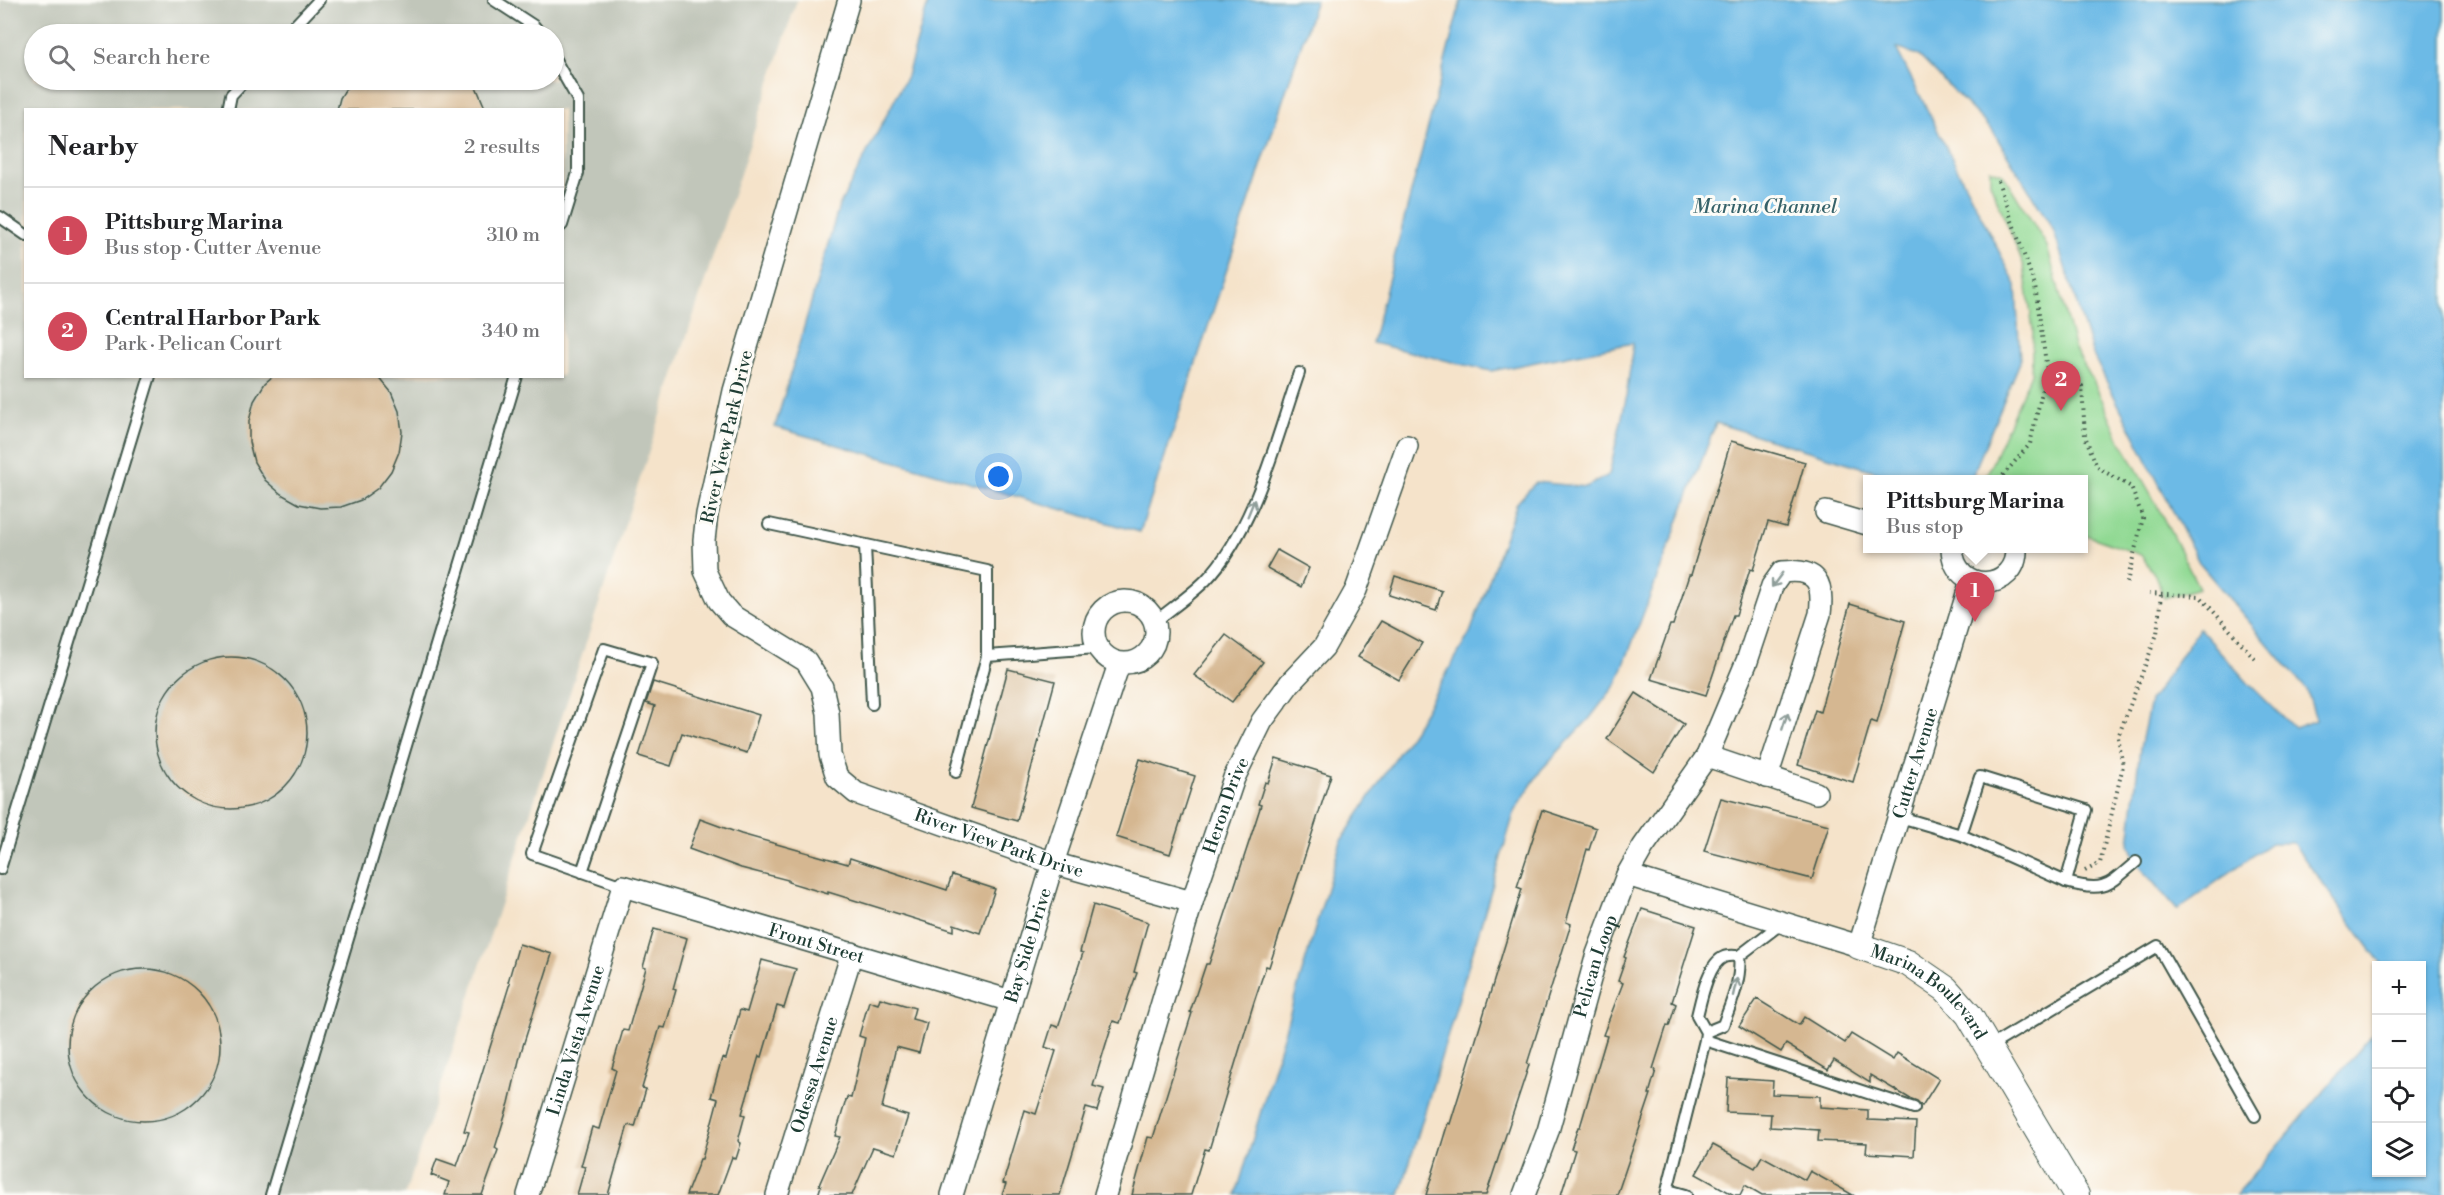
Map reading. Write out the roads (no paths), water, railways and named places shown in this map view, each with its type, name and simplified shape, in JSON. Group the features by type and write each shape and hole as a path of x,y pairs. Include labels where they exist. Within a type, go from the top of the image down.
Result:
{"street":[{"name":"River View Park Drive","path":"849,0 734,391 706,514 705,572 719,602 731,615 806,661 822,687 828,713 830,755 837,777 856,793 1053,862 1192,902"},
{"name":"Heron Drive","path":"1105,1195 1192,902 1234,778 1262,721 1290,683 1324,647 1356,590 1407,446"},
{"path":"1826,512 1863,523"},
{"path":"1953,553 1958,570 1971,580 1983,583 1996,581 2006,574 2014,564 2015,553"},
{"name":"Pelican Loop","path":"1524,1195 1548,1131 1597,954 1628,875 1643,847 1707,756 1747,661 1772,586 1782,572 1807,572 1818,580 1822,594 1820,614 1767,777"},
{"name":"Cutter Avenue","path":"1859,946 1971,580"},
{"path":"1117,602 1140,604 1156,621 1156,641 1150,652 1138,661 1119,664 1109,660 1097,648 1093,634 1096,619 1103,609 1117,602"},
{"name":"Bay Side Drive","path":"952,1195 1053,862 1119,664"},
{"path":"1707,756 1816,793"},
{"name":"Marina Boulevard","path":"1628,875 1908,963 1946,989 1969,1015 2076,1195"},
{"name":"Front Street","path":"623,886 1011,1001"},
{"name":"Linda Vista Avenue","path":"528,1195 623,886"},
{"name":"Odessa Avenue","path":"777,1195 852,953"}],"lane":[{"path":"296,24 318,0"},
{"path":"494,0 531,24"},
{"path":"564,76 578,100 578,173 564,218"},
{"path":"228,108 231,95 236,90"},
{"path":"0,217 24,234"},
{"path":"1156,621 1205,580 1223,559 1250,513 1299,373"},
{"path":"0,869 149,378"},
{"path":"271,1195 516,378"},
{"path":"769,524 987,571 987,656 956,772"},
{"path":"865,544 872,704"},
{"path":"987,656 1097,648"},
{"path":"582,872 652,663 604,649 532,855 623,886"},
{"path":"1961,835 1980,777 2086,810 2066,882"},
{"path":"1897,816 1961,835 2066,882 2086,888 2110,885 2136,862"},
{"path":"1686,1195 1667,1192 1705,1036 1696,1016 1703,991 1714,963 1725,957 1738,956 1782,923"},
{"path":"1988,1047 2158,946 2254,1116"},
{"path":"1705,1036 1723,1025 1740,967 1738,956"},
{"path":"1705,1036 1914,1108"}],"water":[{"path":"929,0 1316,0 1140,532 775,427 839,206 907,76"},
{"name":"Marina Channel","path":"1461,0 2444,0 2444,1195 2236,1195 2372,1035 2372,1177 2426,1177 2426,961 2379,961 2293,843 2271,843 2177,910 2136,862 2129,844 2140,748 2150,701 2199,628 2250,685 2294,728 2316,720 2307,690 2200,564 2093,355 2053,229 1992,130 1918,55 1896,48 2016,285 2020,362 1973,475 1888,475 1716,423 1617,683 1590,718 1541,770 1515,810 1400,1195 1236,1195 1341,841 1415,728 1470,633 1517,503 1536,482 1586,487 1609,475 1626,399 1633,343 1491,371 1372,343"}],"place":[{"name":"Central Harbor Park","path":"2061,411"},
{"name":"Pittsburg Marina","path":"1975,622"}]}
